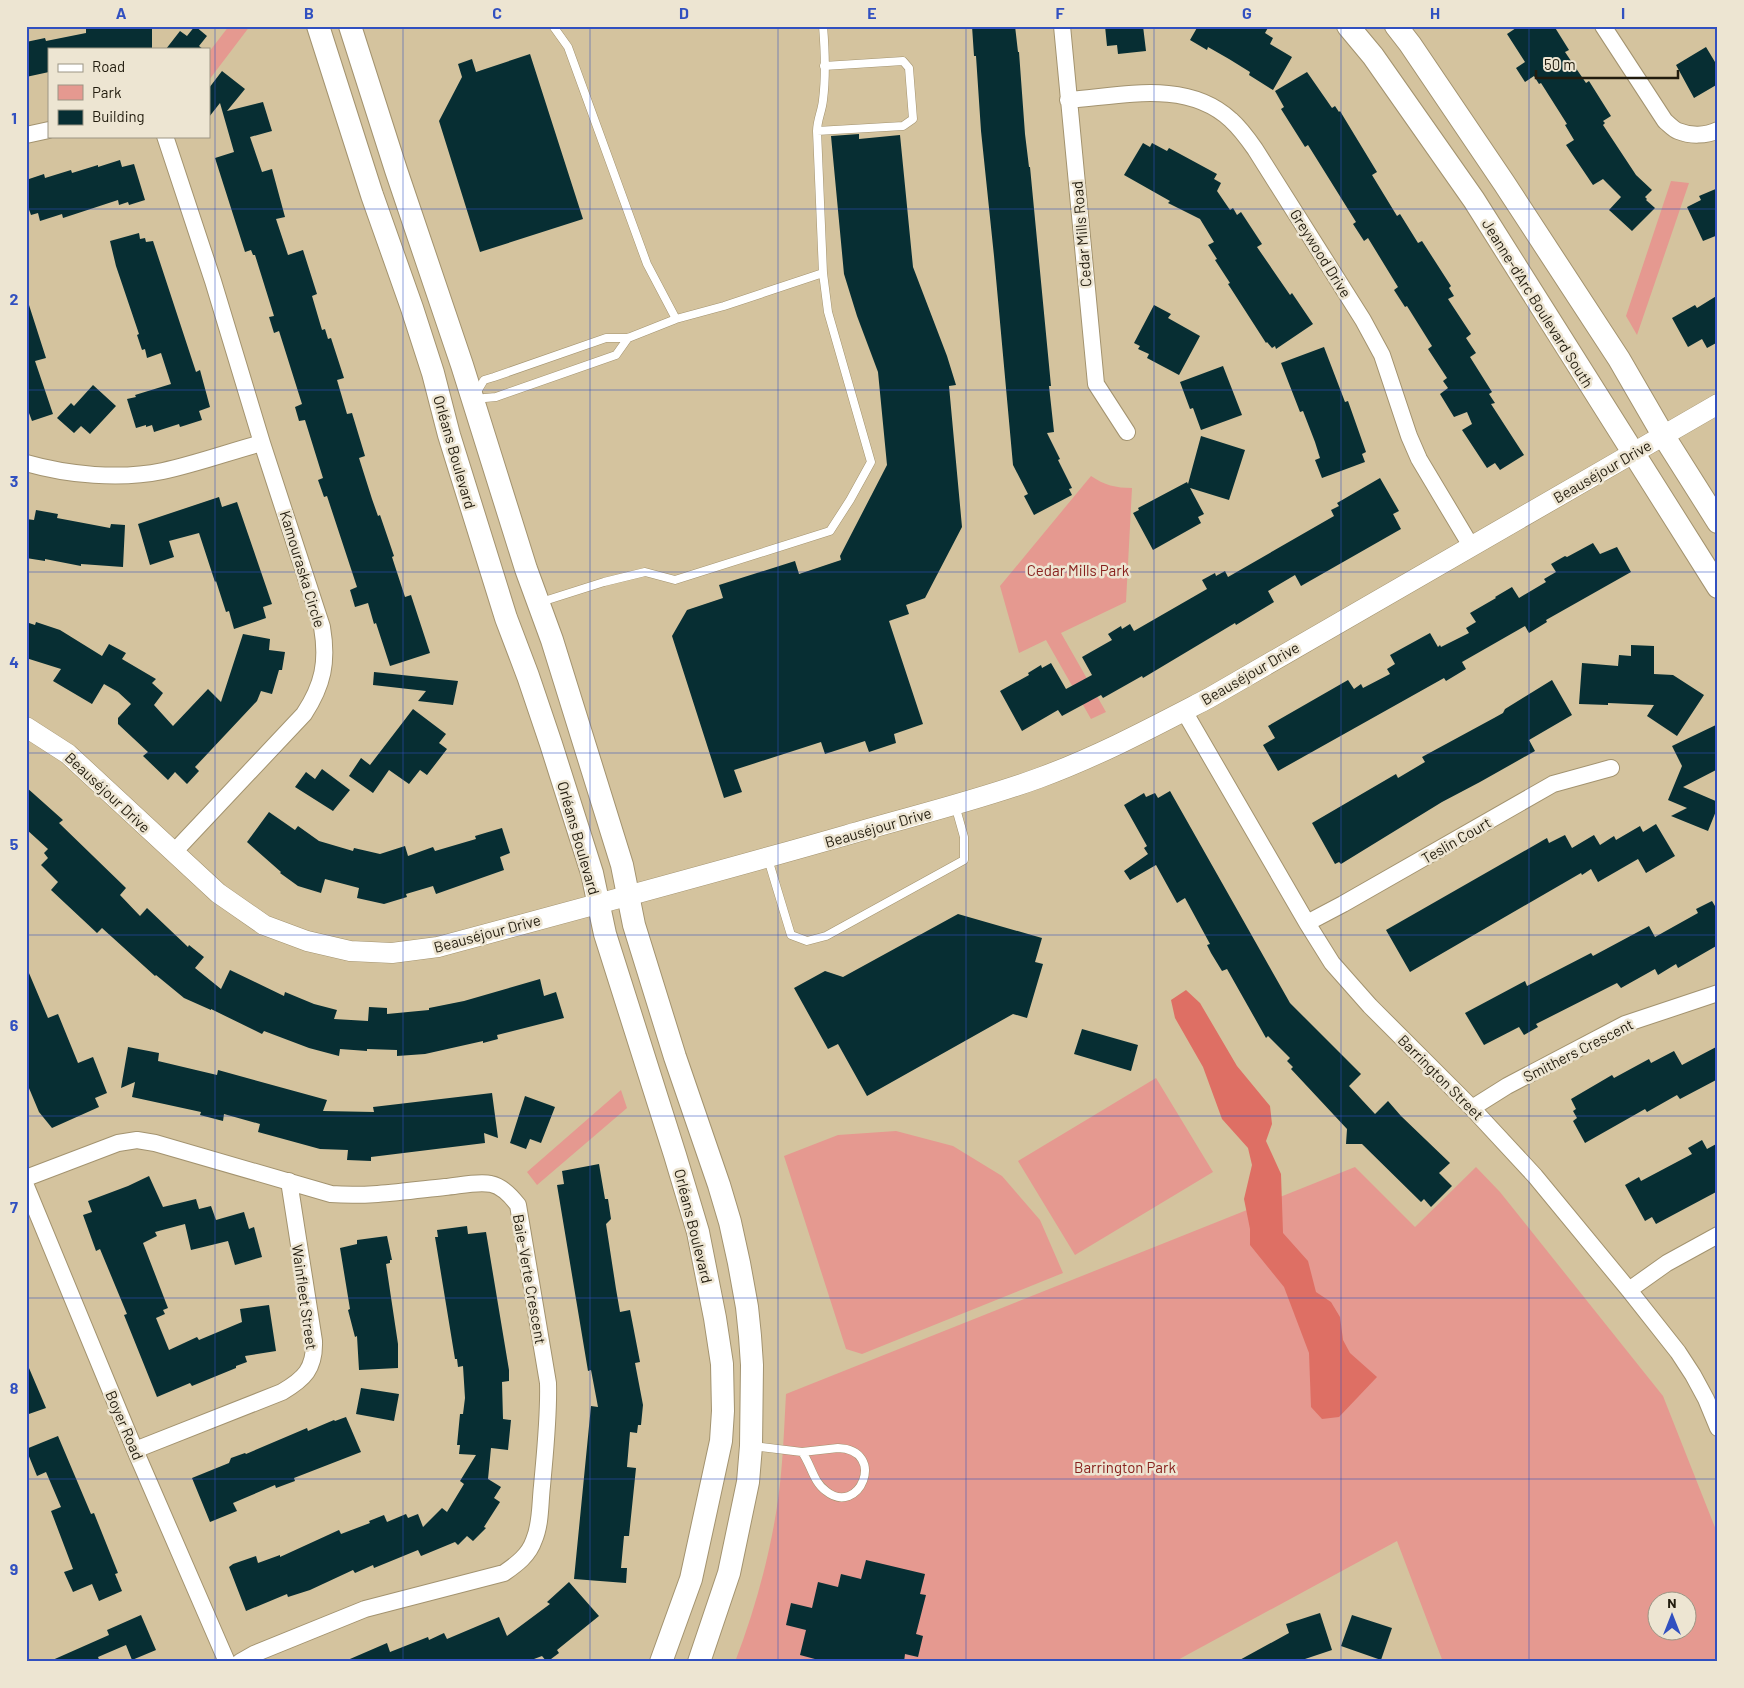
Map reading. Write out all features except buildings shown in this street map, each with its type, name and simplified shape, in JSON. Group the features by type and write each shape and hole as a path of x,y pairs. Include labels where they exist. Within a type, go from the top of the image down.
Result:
{"main road":[{"name":"Orléans Boulevard","path":"318,26 372,195 433,373 441,409 506,618 551,744 592,873 605,934 698,1232 722,1364 723,1411 721,1441 691,1579 661,1662"},
{"name":"Orléans Boulevard","path":"350,26 526,569 540,603 622,865 634,925 672,1047 719,1185 739,1263 749,1327 752,1365 751,1446 748,1482 736,1546 721,1601 698,1662"},
{"name":"Jeanne-d'Arc Boulevard South","path":"1348,26 1373,56 1474,200 1718,587"},
{"path":"1396,26 1520,207 1619,359 1663,435 1718,522"},
{"path":"441,409 472,399"},
{"path":"721,1441 751,1446"}],"street":[{"name":"Cedar Mills Road","path":"1062,26 1096,384 1127,432"},
{"path":"1603,26 1665,121 1677,130 1692,134 1711,134 1718,130"},
{"name":"Greywood Drive","path":"1068,100 1159,93 1176,94 1194,98 1213,107 1230,118 1244,133 1256,149 1363,320 1382,355 1409,436 1419,459 1471,546"},
{"path":"26,135 48,130"},
{"name":"Kamouraska Circle","path":"166,138 213,281 262,443 322,627 325,659 322,680 315,698 304,714 174,852"},
{"name":"Beauséjour Drive","path":"26,727 68,754 218,893 264,925 307,942 350,951 392,952 438,946 955,806 1040,777 1096,755 1184,711 1718,404"},
{"path":"26,463 92,475 130,476 163,471 262,443"},
{"name":"Barrington Street","path":"1184,711 1332,963 1370,1006 1472,1108 1535,1176 1678,1352 1706,1399 1718,1428"},
{"name":"Teslin Court","path":"1307,923 1554,784 1611,768"},
{"name":"Smithers Crescent","path":"1472,1108 1507,1086 1625,1024 1718,993"},
{"name":"Baie-Verte Crescent","path":"26,1178 118,1143 137,1140 155,1143 331,1194 351,1196 492,1184 508,1193 518,1205 548,1383 549,1407 539,1514 535,1538 530,1550 515,1566 504,1572 365,1608 254,1654 240,1662"},
{"name":"Wainfleet Street","path":"135,1450 282,1392 298,1383 309,1370 314,1356 314,1341 289,1181"},
{"name":"Boyer Road","path":"26,1186 135,1450 227,1662"},
{"path":"1629,1290 1667,1263 1718,1235"}],"lane":[{"path":"553,26 568,47 648,264 676,319"},
{"path":"540,603 604,582 645,572 675,580 830,531 871,462 828,312 823,272 817,120 823,102 823,26"},
{"path":"817,130 904,126 914,119 910,68 904,61 824,66"},
{"path":"472,399 484,380 606,338 628,338 676,319 724,306 823,272"},
{"path":"472,399 496,396 616,355 628,338"},
{"path":"768,858 791,936 807,941 826,936 964,860 964,837 955,806"},
{"path":"751,1446 802,1452 838,1448 852,1450 864,1462 866,1470 862,1486 850,1496 842,1497 827,1493 816,1480 807,1458 802,1452"}],"green space":[{"path":"229,26 250,26 210,79 210,51"},
{"path":"1671,181 1689,183 1637,335 1626,316"},
{"name":"Cedar Mills Park","path":"1091,476 1110,485 1132,488 1126,602 1061,633 1106,712 1091,719 1046,640 1019,653 1000,586"},
{"path":"1156,1078 1213,1172 1075,1255 1018,1161"},
{"path":"621,1090 627,1108 537,1185 527,1172"},
{"path":"896,1131 953,1146 1002,1176 1040,1220 1063,1273 862,1354 846,1349 784,1156 838,1135"},
{"name":"Barrington Park","path":"1355,1167 1415,1227 1476,1167 1500,1192 1663,1396 1718,1535 1718,1662 1443,1662 1397,1541 1174,1662 735,1662 761,1582 771,1541 778,1500 786,1394"}],"shaded area":[{"path":"1186,990 1200,1003 1237,1066 1270,1106 1272,1124 1266,1141 1281,1174 1283,1233 1308,1261 1316,1292 1331,1302 1340,1317 1343,1340 1350,1353 1377,1377 1339,1417 1322,1419 1311,1407 1309,1353 1284,1287 1250,1245 1250,1229 1244,1199 1252,1165 1248,1148 1222,1119 1203,1067 1175,1018 1171,1000"}]}
